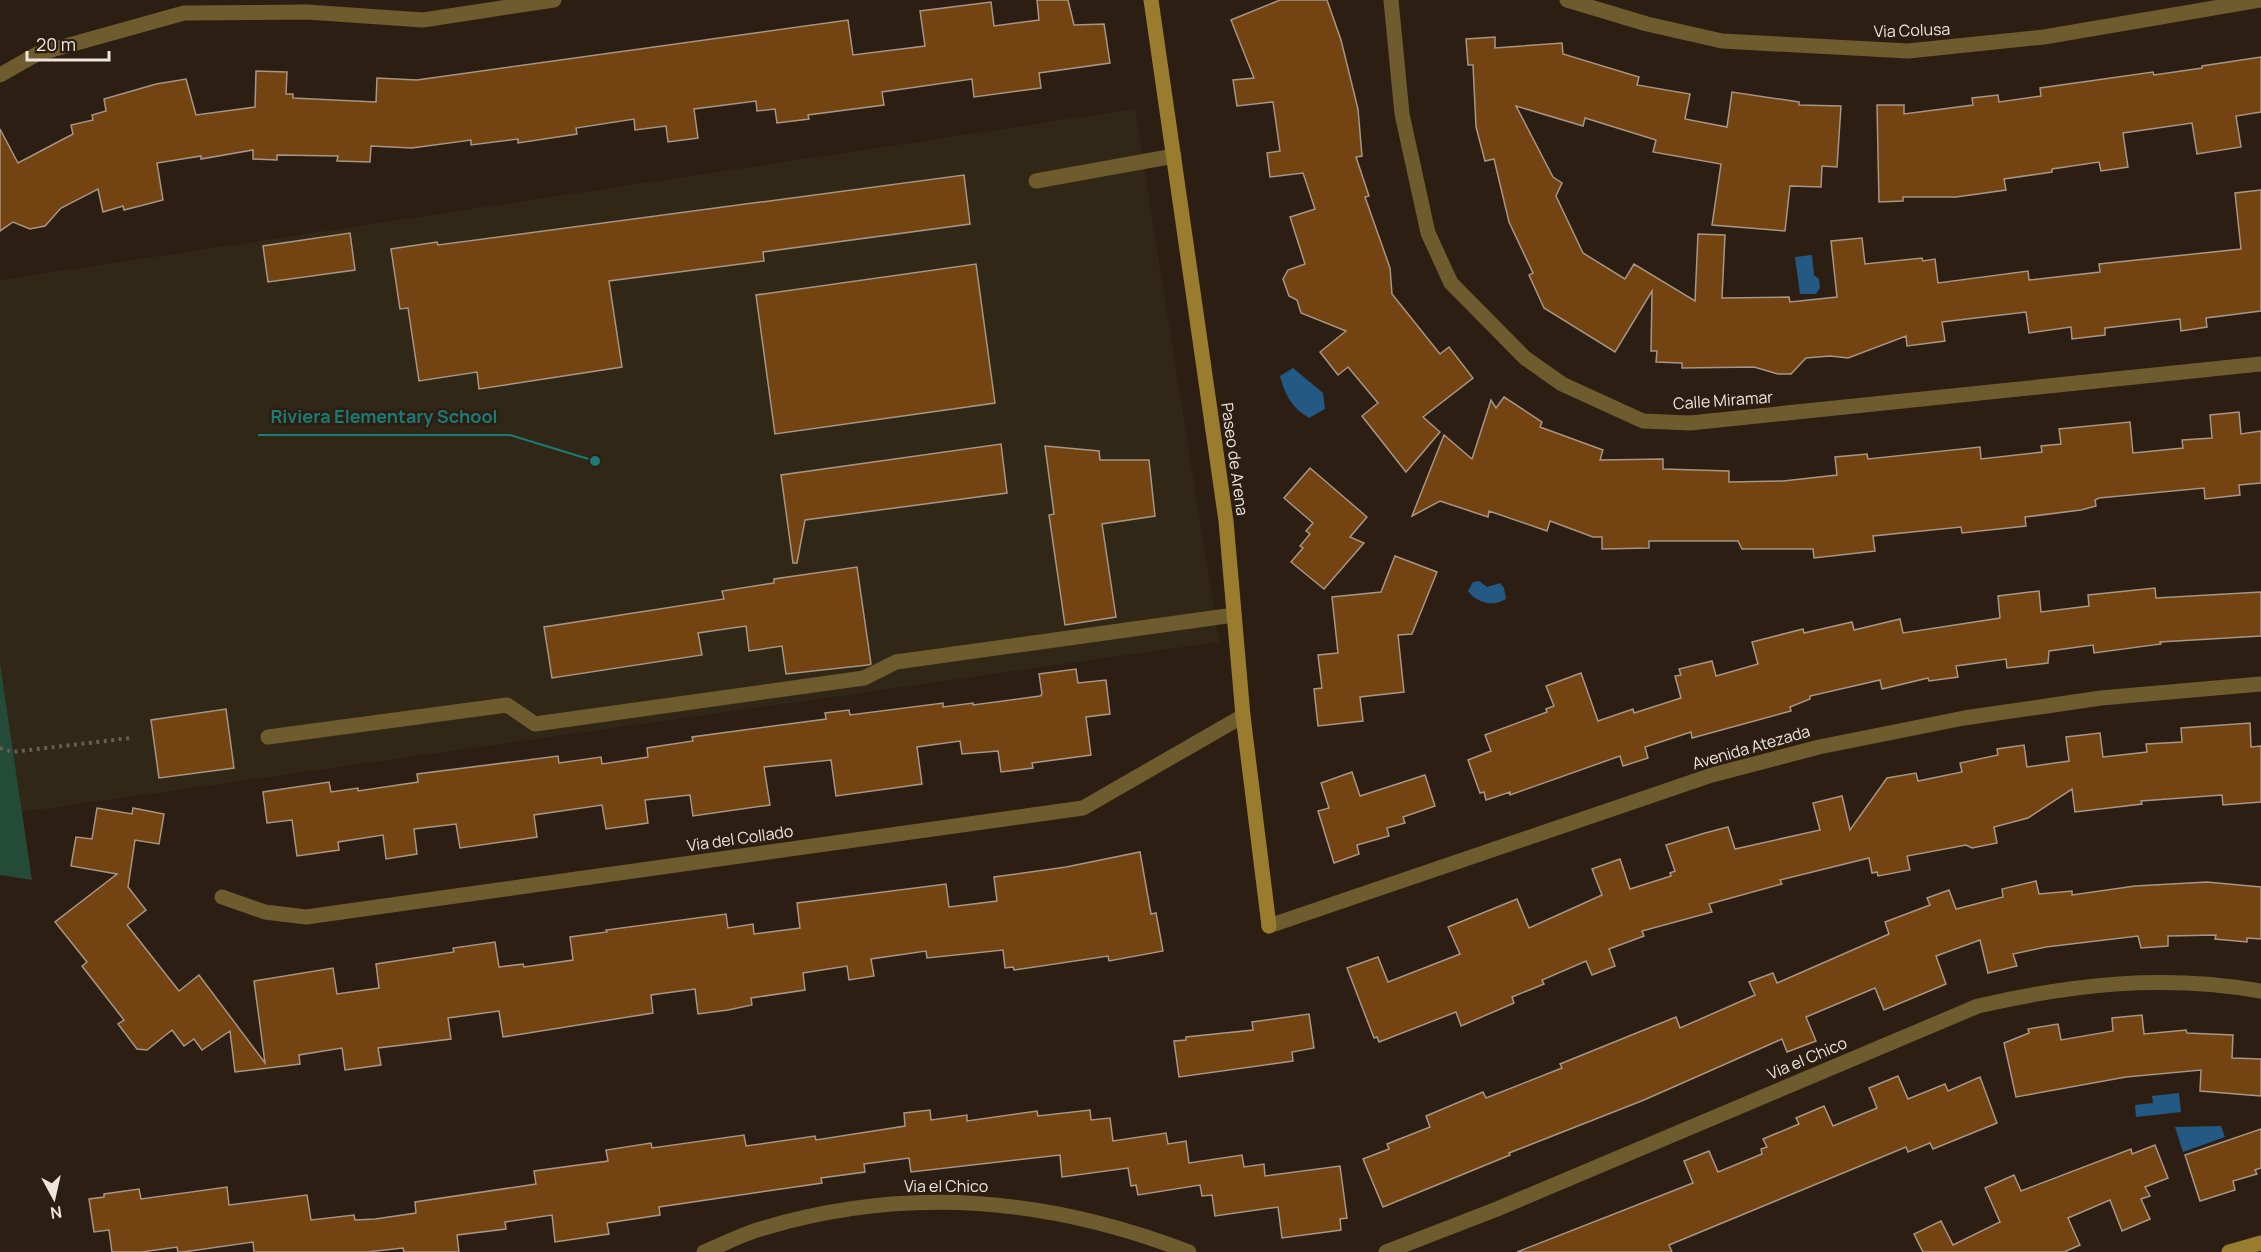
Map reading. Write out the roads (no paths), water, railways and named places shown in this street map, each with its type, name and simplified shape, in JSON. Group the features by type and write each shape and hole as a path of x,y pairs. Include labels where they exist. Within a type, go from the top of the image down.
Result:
{"street":[{"path":"0,75 37,54 184,13 307,12 423,20 554,0"},
{"name":"Paseo de Arena","path":"1151,0 1226,521 1243,716 1269,926"},
{"name":"Calle Miramar","path":"1391,0 1402,114 1425,222 1452,283 1526,358 1562,384 1643,421 1690,423 2261,364"},
{"name":"Via Colusa","path":"1567,0 1647,24 1722,41 1908,51 2044,37 2261,0"},
{"path":"1036,181 1174,156"},
{"path":"268,737 507,705 535,724 864,678 896,662 1234,615"},
{"name":"Avenida Atezada","path":"1269,926 1701,779 1819,747 1964,718 2101,698 2261,684"},
{"name":"Via del Collado","path":"222,897 265,912 306,917 1083,808 1243,716"},
{"name":"Via el Chico","path":"1386,1252 1497,1209 1978,1006 2045,990 2109,984 2173,981 2220,984 2261,991"},
{"name":"Via el Chico","path":"704,1252 761,1228 820,1213 874,1205 938,1201 990,1203 1040,1210 1158,1240 1189,1252"},
{"path":"2229,1252 2261,1243"}],"water":[{"path":"1812,255 1814,275 1819,279 1820,288 1816,294 1800,294 1795,257"},
{"path":"1293,368 1323,393 1325,409 1309,418 1294,405 1282,383 1280,376"},
{"path":"1479,581 1487,587 1500,583 1504,588 1506,599 1495,603 1480,601 1468,591 1473,582"},
{"path":"2179,1093 2181,1112 2136,1117 2135,1105 2153,1103 2152,1096"},
{"path":"2221,1126 2225,1137 2183,1152 2175,1127"}],"place":[{"name":"Riviera Elementary School","path":"595,461"}]}
